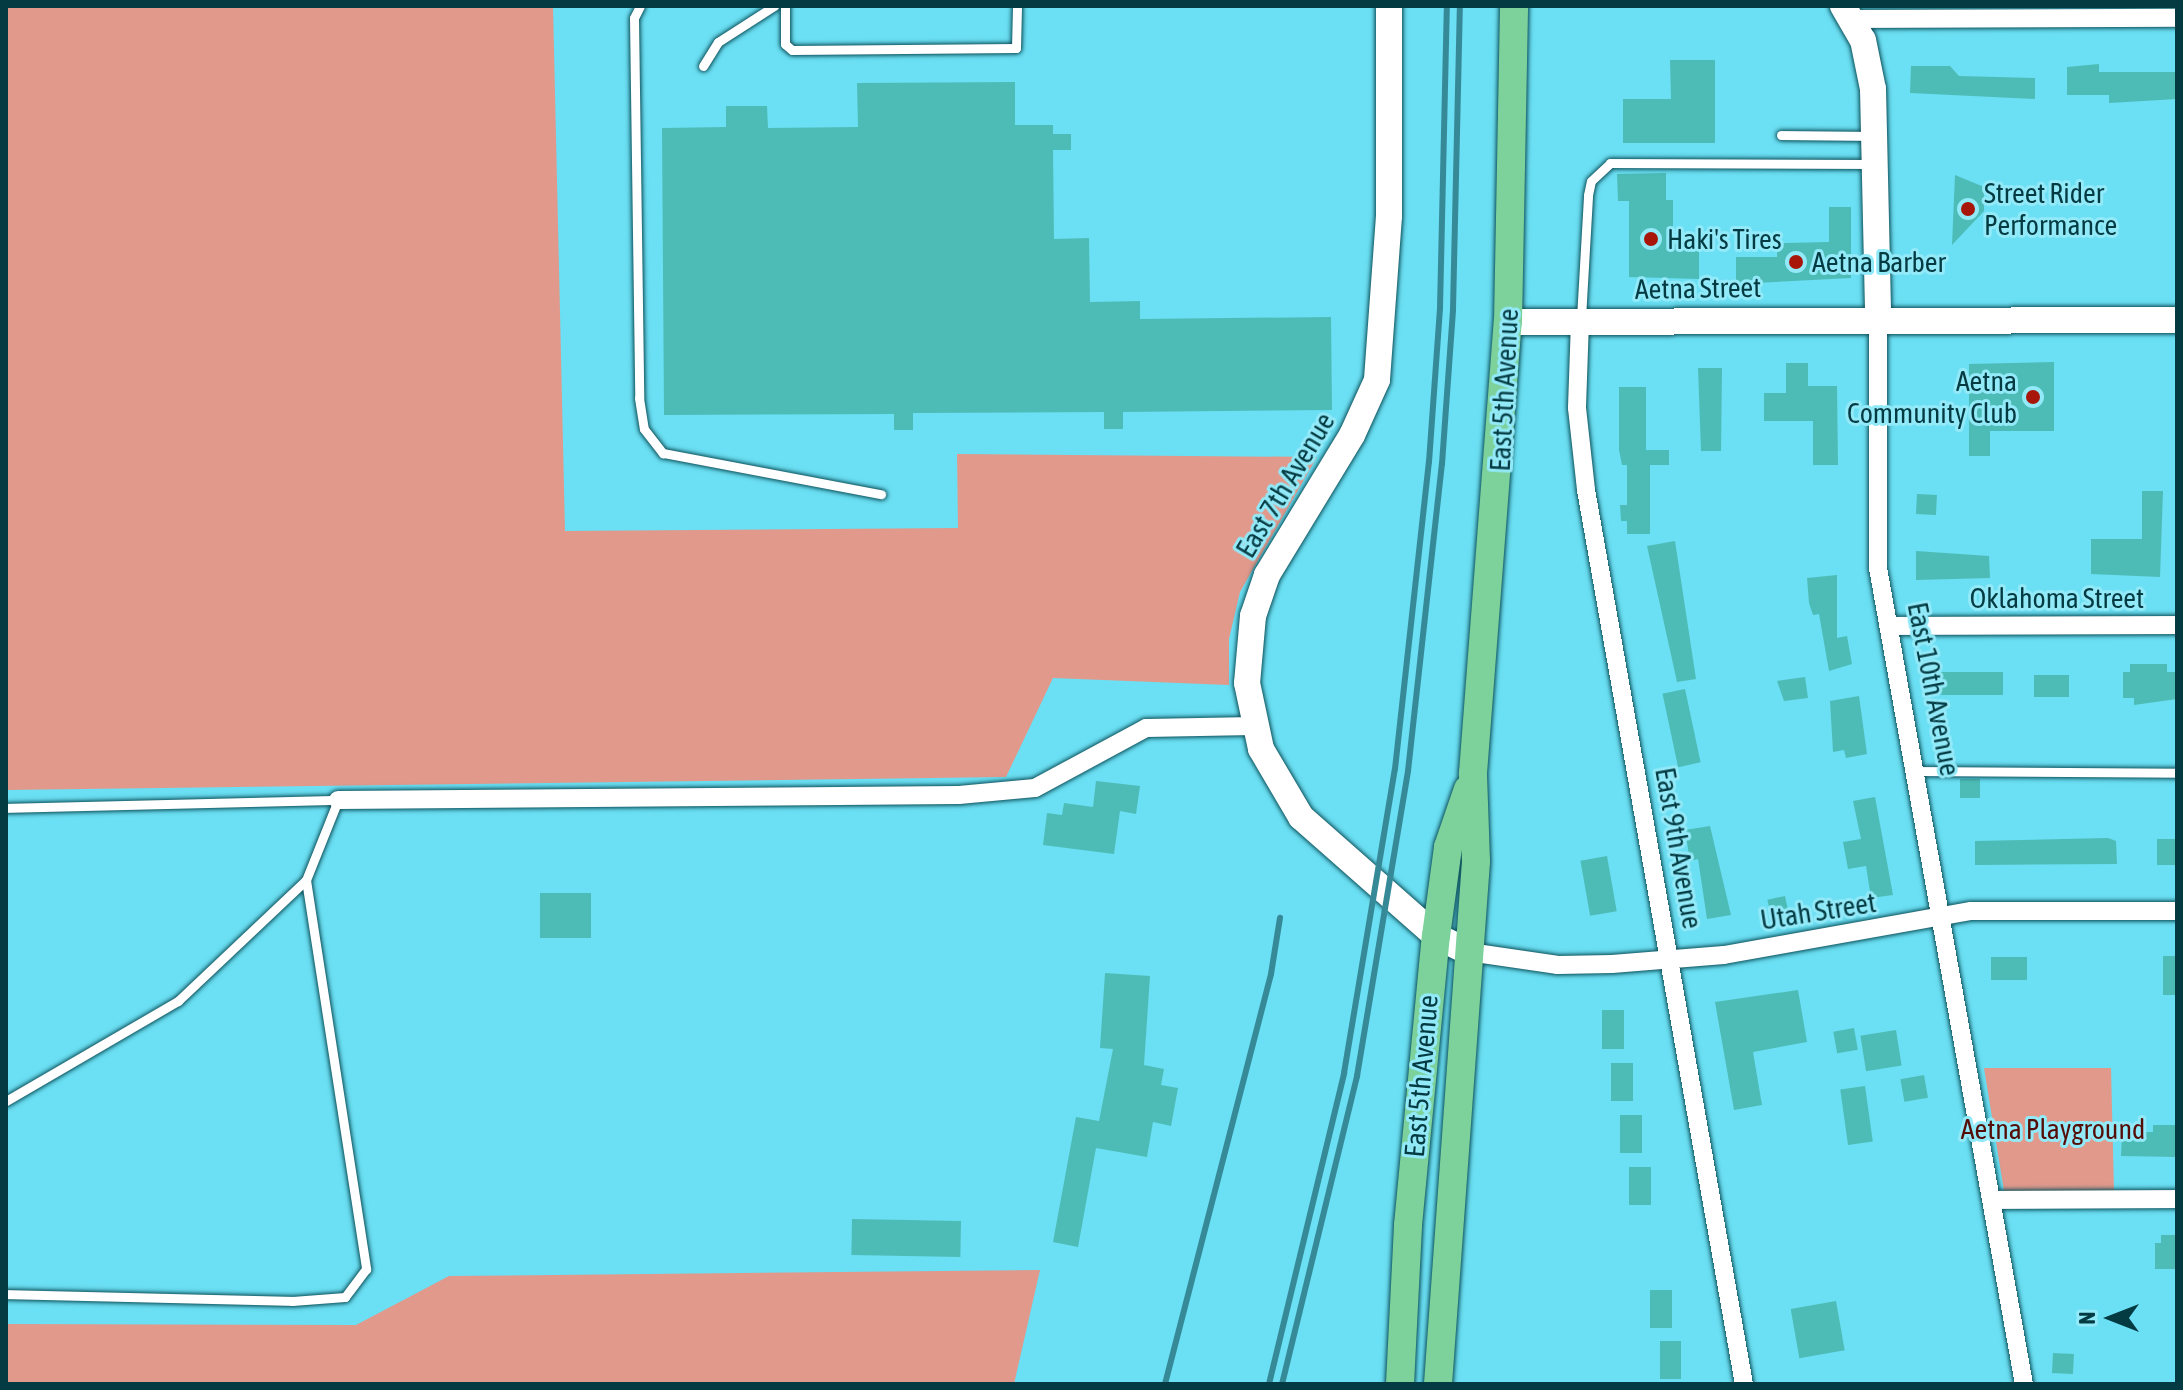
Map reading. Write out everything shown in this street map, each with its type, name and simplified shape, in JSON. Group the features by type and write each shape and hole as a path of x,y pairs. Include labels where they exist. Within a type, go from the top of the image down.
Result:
{"main road":[{"name":"East 5th Avenue","path":"1438,1384 1476,861 1473,773 1508,322 1514,6"},
{"name":"East 5th Avenue","path":"1400,1384 1409,1209 1436,936 1448,847 1473,773"}],"street":[{"name":"East 7th Avenue","path":"1389,6 1382,357 1362,417 1286,539 1260,594 1247,660 1254,726 1270,770 1301,817 1436,936 1469,952"},
{"path":"1848,13 2177,18"},
{"name":"East 10th Avenue","path":"1848,13 1868,61 1876,136 1877,554 1918,771 2024,1384"},
{"name":"Aetna Street","path":"1508,322 1878,318 2177,320"},
{"name":"East 9th Avenue","path":"1580,321 1582,458 1744,1384"},
{"name":"Oklahoma Street","path":"1889,626 2177,625"},
{"path":"338,800 959,795 1035,788 1146,728 1254,726"},
{"name":"Utah Street","path":"1469,952 1558,965 1670,959 1981,911 2177,911"},
{"path":"1992,1200 2177,1199"}],"lane":[{"path":"640,6 634,18 639,398 644,429 663,453 881,494"},
{"path":"703,66 718,42 774,6"},
{"path":"785,6 785,44 792,50 1016,48 1017,6"},
{"path":"1781,135 1876,136"},
{"path":"1580,321 1588,195 1591,181 1610,163 1876,164"},
{"path":"1918,771 2177,773"},
{"path":"6,808 338,800 306,880 178,1001 6,1101"},
{"path":"6,1294 292,1301 345,1297 366,1269 306,880"}],"green space":[{"path":"6,6 553,6 565,531 958,528 957,454 1317,457 1240,592 1229,639 1229,685 1053,678 1006,777 6,790"},
{"name":"Aetna Playground","path":"1984,1068 2111,1068 2114,1191 2004,1191"},
{"path":"1040,1270 1014,1384 6,1384 6,1324 356,1325 449,1276"}],"building":[{"path":"1670,60 1715,60 1715,143 1623,143 1623,99 1671,99"},
{"path":"2099,64 2099,72 2177,72 2177,99 2109,103 2109,95 2067,95 2067,67"},
{"path":"1911,66 1950,66 1959,76 2035,78 2035,99 1910,93"},
{"path":"1015,82 1015,125 1053,125 1053,134 1071,134 1071,150 1053,150 1054,239 1089,238 1090,302 1140,301 1140,319 1331,317 1332,410 1123,412 1123,429 1104,429 1104,412 913,413 913,430 894,430 894,414 664,415 662,128 726,127 726,106 767,106 768,128 858,127 857,83"},
{"name":"Haki's Tires","path":"1666,173 1666,200 1673,200 1673,244 1699,244 1699,279 1629,277 1629,201 1618,201 1617,174"},
{"name":"Street Rider Performance","path":"1955,175 1984,187 1984,211 1952,245"},
{"path":"1829,207 1851,207 1851,278 1736,284 1736,257 1777,257 1777,244 1829,242"},
{"path":"2054,362 2054,431 1990,431 1990,456 1969,456 1969,364"},
{"path":"1786,363 1808,363 1808,386 1837,386 1838,465 1813,465 1813,421 1764,421 1764,393 1786,393"},
{"path":"1698,368 1722,368 1721,451 1701,451"},
{"path":"1619,387 1646,387 1646,450 1669,450 1669,465 1650,465 1650,534 1627,534 1627,521 1621,521 1620,505 1627,505 1627,465 1622,465 1619,450"},
{"path":"2142,491 2163,491 2160,577 2091,574 2091,539 2142,539"},
{"path":"1917,494 1937,495 1936,515 1916,514"},
{"path":"1675,541 1696,679 1677,682 1647,546"},
{"path":"1916,551 1989,556 1990,578 1916,580"},
{"path":"1837,575 1837,638 1847,636 1852,664 1829,671 1819,614 1813,615 1809,603 1807,578"},
{"path":"2130,664 2167,664 2167,672 2177,672 2177,699 2134,705 2134,698 2123,698 2123,672 2130,672"},
{"path":"1938,672 2003,672 2003,695 1938,695"},
{"path":"2034,675 2069,675 2069,697 2034,697"},
{"path":"1805,677 1808,698 1784,701 1777,681"},
{"path":"1685,689 1701,762 1678,767 1663,694"},
{"path":"1859,696 1867,754 1846,758 1844,750 1833,752 1830,701"},
{"path":"1960,779 1980,779 1980,798 1960,798"},
{"path":"1096,781 1140,786 1136,814 1120,811 1114,854 1043,845 1047,813 1062,815 1064,803 1093,807"},
{"path":"1875,797 1893,895 1871,898 1866,866 1848,869 1843,842 1861,839 1853,801"},
{"path":"1710,826 1731,915 1707,919 1698,859 1690,861 1685,830"},
{"path":"2108,838 2116,841 2117,864 1975,865 1975,841"},
{"path":"2157,839 2177,839 2177,865 2157,865"},
{"path":"1607,856 1617,911 1590,916 1580,861"},
{"path":"540,893 591,893 591,938 540,938"},
{"path":"1785,896 1789,915 1771,918 1767,900"},
{"path":"2163,956 2177,956 2177,995 2163,995"},
{"path":"1991,957 2027,957 2027,980 1991,980"},
{"path":"1105,973 1150,976 1144,1065 1164,1069 1161,1085 1178,1088 1171,1126 1153,1122 1147,1157 1096,1148 1078,1247 1053,1242 1076,1117 1099,1121 1113,1049 1100,1048"},
{"path":"1798,990 1807,1042 1753,1052 1762,1105 1734,1110 1715,1002"},
{"path":"1602,1010 1624,1010 1624,1049 1602,1049"},
{"path":"1854,1028 1858,1050 1837,1053 1833,1032"},
{"path":"1896,1030 1902,1066 1866,1071 1860,1036"},
{"path":"1611,1063 1633,1063 1633,1101 1611,1101"},
{"path":"1924,1075 1928,1098 1904,1102 1900,1079"},
{"path":"1865,1086 1873,1141 1848,1145 1840,1089"},
{"path":"1620,1115 1642,1115 1642,1153 1620,1153"},
{"path":"2153,1125 2177,1125 2177,1157 2121,1156 2122,1132 2153,1132"},
{"path":"1629,1167 1651,1167 1651,1205 1629,1205"},
{"path":"852,1219 961,1221 960,1257 851,1255"},
{"path":"2161,1235 2177,1235 2177,1269 2155,1269 2155,1243 2161,1243"},
{"path":"1650,1290 1672,1290 1672,1328 1650,1328"},
{"path":"1836,1301 1845,1350 1799,1358 1791,1309"},
{"path":"1660,1341 1681,1341 1681,1379 1660,1379"},
{"path":"2053,1353 2074,1354 2073,1374 2052,1373"}],"railway":[{"path":"1269,1384 1344,1073 1395,769 1429,462 1440,308 1447,6"},
{"path":"1282,1384 1357,1076 1408,771 1442,464 1453,309 1460,6"},
{"path":"1165,1384 1271,974 1280,918"}],"place":[{"name":"Street Rider Performance","path":"1968,209"},
{"name":"Haki's Tires","path":"1651,239"},
{"name":"Aetna Barber","path":"1796,262"},
{"name":"Aetna Community Club","path":"2033,397"}]}
